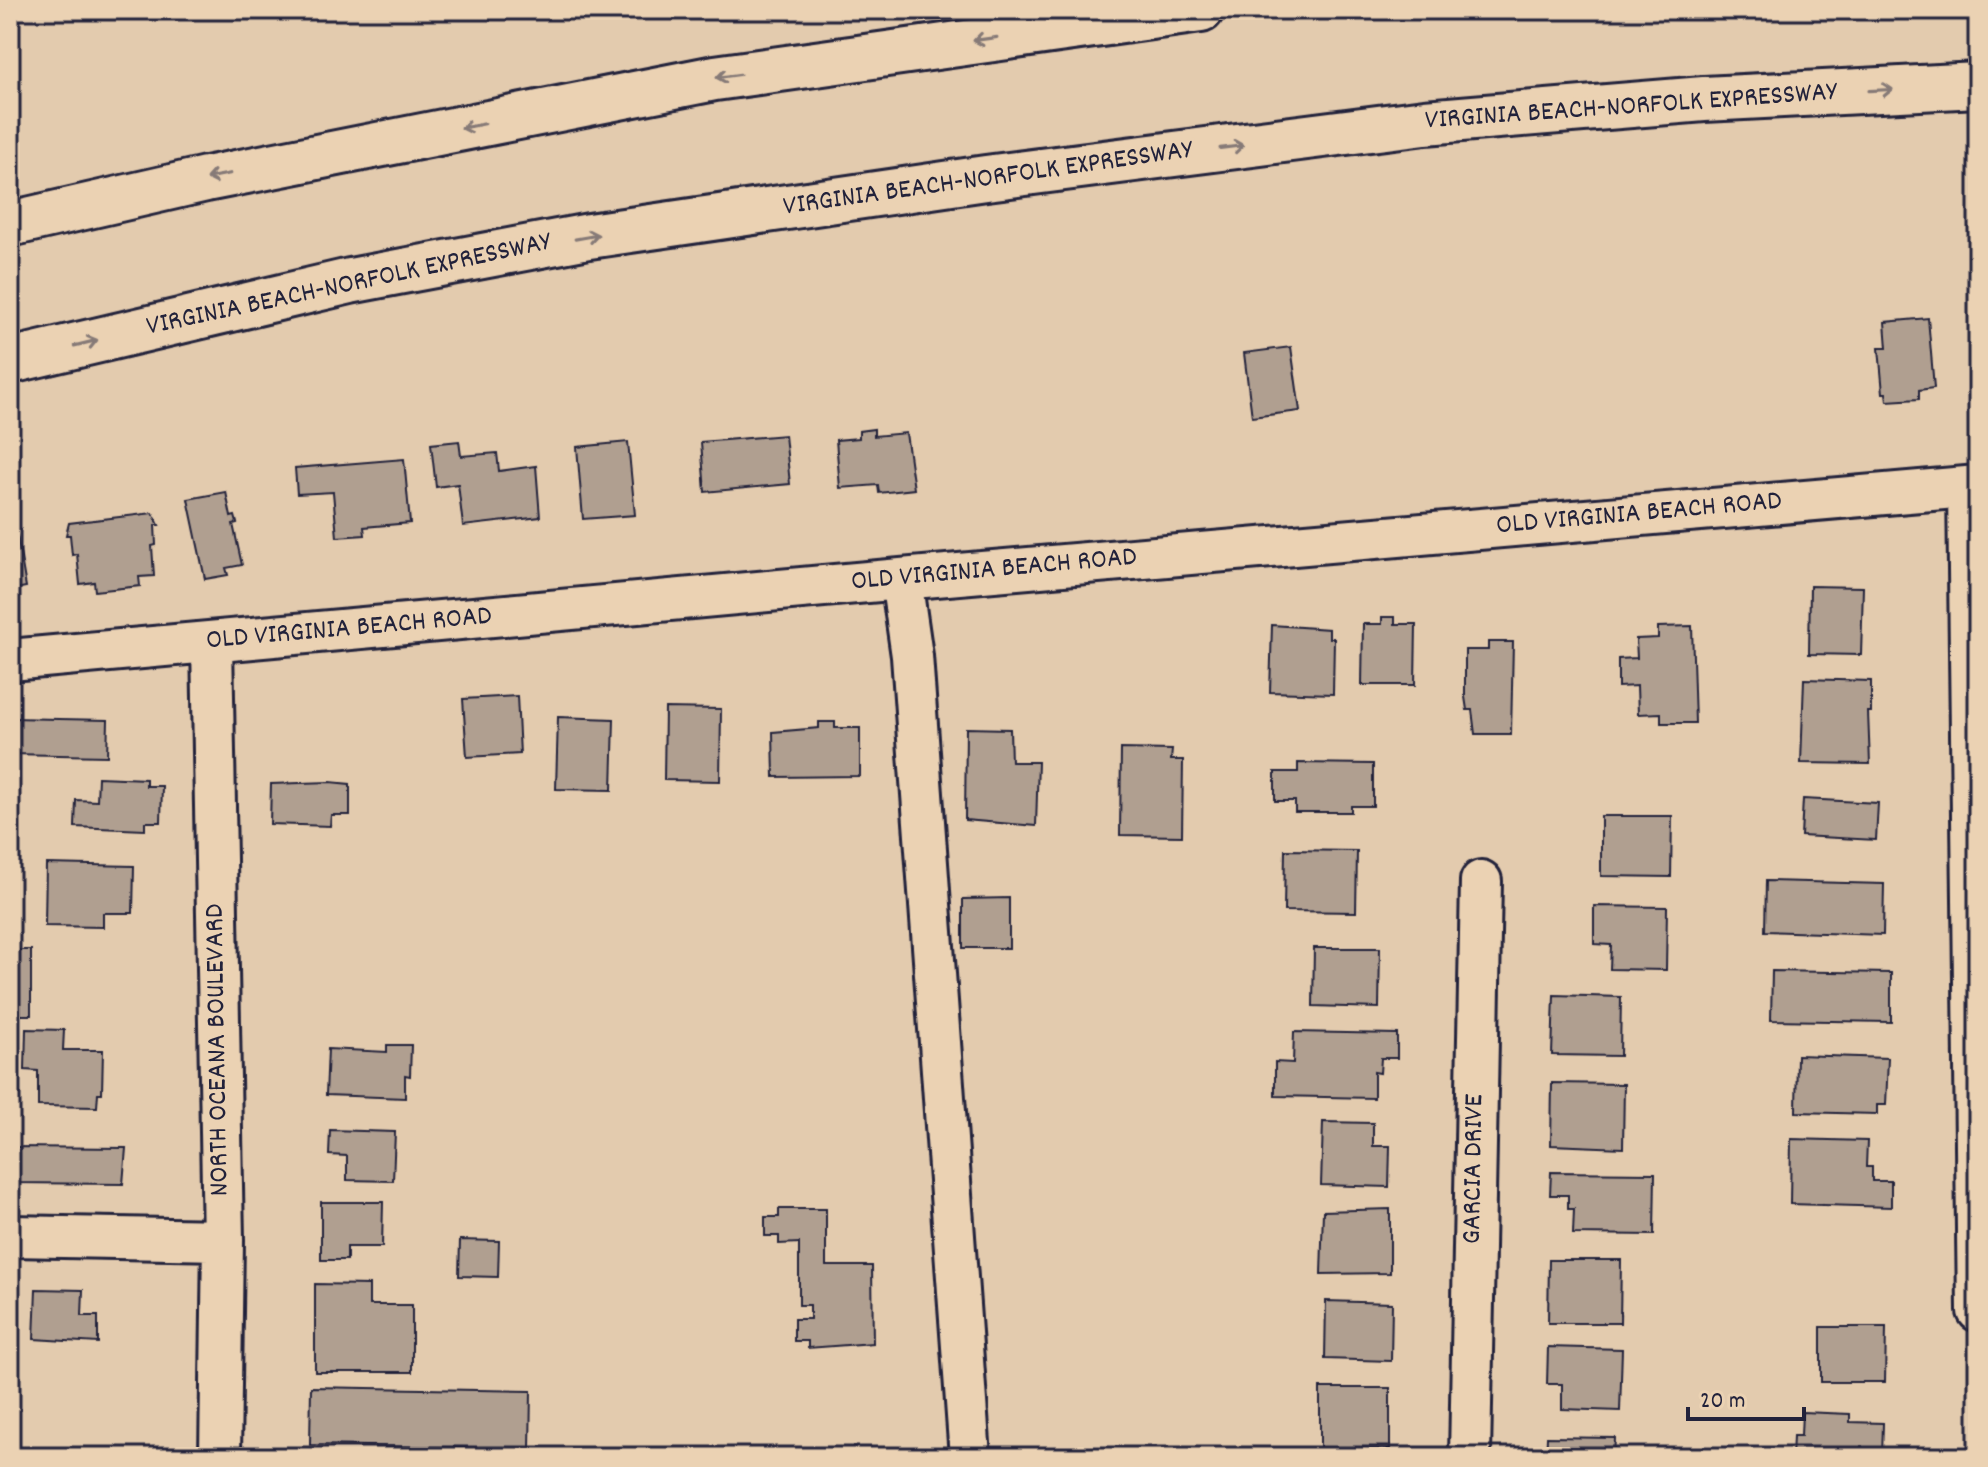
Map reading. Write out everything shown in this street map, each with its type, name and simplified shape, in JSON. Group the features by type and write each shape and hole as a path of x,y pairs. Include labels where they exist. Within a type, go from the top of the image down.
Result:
{"highway":[{"path":"10,224 206,179 715,78 1201,10"},
{"name":"VIRGINIA BEACH-NORFOLK EXPRESSWAY","path":"10,361 350,281 559,242 986,178 1425,122 1704,99 1978,85"}],"street":[{"name":"OLD VIRGINIA BEACH ROAD","path":"10,660 1973,486"},
{"path":"1973,486 1978,1311"},
{"path":"901,579 912,656 970,1457"},
{"name":"NORTH OCEANA BOULEVARD","path":"212,643 223,1240 220,1457"},
{"name":"GARCIA DRIVE","path":"1470,1457 1481,881"},
{"path":"10,1236 223,1240"}],"building":[{"path":"1928,318 1934,388 1919,390 1919,399 1887,401 1886,393 1883,393 1879,348 1887,348 1885,322"},
{"path":"1291,347 1300,411 1252,417 1244,353"},
{"path":"874,429 874,436 906,433 914,489 879,493 878,485 840,488 836,440 859,438 859,431"},
{"path":"785,435 790,484 705,492 701,442"},
{"path":"459,441 461,456 497,453 499,471 536,466 540,517 463,526 458,484 436,487 431,444"},
{"path":"628,442 635,515 583,519 577,447"},
{"path":"404,459 410,523 364,527 365,535 337,537 333,492 297,494 295,468"},
{"path":"226,492 231,517 235,516 237,523 233,524 242,565 226,568 228,575 205,579 188,499"},
{"path":"153,513 159,525 155,525 156,545 152,546 154,576 139,577 140,586 95,591 94,582 80,584 77,554 72,555 70,535 66,535 69,523"},
{"path":"17,535 26,587 10,590 10,536"},
{"path":"1810,586 1863,587 1861,655 1809,654"},
{"path":"1382,617 1395,617 1395,624 1416,624 1415,685 1362,685 1363,624 1382,624"},
{"path":"1272,625 1329,629 1329,638 1334,638 1333,694 1270,692"},
{"path":"1692,626 1695,723 1661,723 1661,713 1638,714 1637,686 1618,687 1618,659 1637,658 1636,639 1658,638 1658,627"},
{"path":"1488,642 1513,642 1511,734 1475,734 1472,710 1467,710 1465,650 1488,650"},
{"path":"1804,679 1871,681 1871,712 1868,712 1870,764 1801,763"},
{"path":"517,696 520,754 467,757 463,699"},
{"path":"665,708 721,709 720,781 664,780"},
{"path":"558,717 614,719 612,790 556,789"},
{"path":"10,718 108,720 107,756 10,754"},
{"path":"819,722 835,722 835,728 860,728 860,776 774,777 773,732 819,728"},
{"path":"966,728 1010,729 1011,762 1038,762 1036,826 965,820"},
{"path":"1121,749 1172,750 1171,760 1183,760 1182,836 1120,835"},
{"path":"1298,763 1373,764 1373,806 1351,806 1351,812 1295,812 1295,801 1275,801 1275,772 1298,772"},
{"path":"98,777 146,779 146,786 162,786 161,822 145,822 145,830 75,827 76,800 97,801"},
{"path":"271,784 350,784 350,815 331,815 330,826 270,824"},
{"path":"1803,799 1878,803 1876,840 1801,836"},
{"path":"1601,816 1672,816 1671,877 1601,876"},
{"path":"1285,850 1357,851 1356,912 1284,911"},
{"path":"46,864 134,866 133,913 103,913 103,927 45,926"},
{"path":"1766,881 1884,884 1883,935 1765,931"},
{"path":"1009,898 1009,948 963,948 963,899"},
{"path":"1594,906 1667,907 1666,970 1610,969 1611,945 1594,944"},
{"path":"1314,948 1380,948 1379,1008 1313,1006"},
{"path":"10,950 31,950 31,1015 10,1015"},
{"path":"1772,971 1891,973 1891,1022 1771,1020"},
{"path":"1554,995 1621,997 1620,1056 1552,1055"},
{"path":"26,1029 64,1030 63,1050 103,1050 102,1093 98,1093 97,1107 38,1106 38,1071 25,1070"},
{"path":"1294,1032 1397,1034 1397,1058 1381,1058 1380,1073 1374,1072 1374,1098 1275,1096 1275,1062 1293,1063"},
{"path":"387,1045 411,1045 410,1076 405,1075 405,1098 326,1095 328,1049 387,1052"},
{"path":"1797,1055 1888,1058 1886,1105 1877,1105 1877,1114 1796,1112"},
{"path":"1552,1083 1624,1084 1623,1148 1551,1145"},
{"path":"1323,1122 1373,1123 1373,1146 1390,1146 1389,1187 1321,1185"},
{"path":"330,1130 395,1132 393,1181 347,1180 347,1156 329,1155"},
{"path":"1791,1139 1867,1141 1866,1167 1872,1167 1872,1181 1891,1181 1891,1207 1790,1204"},
{"path":"10,1147 126,1148 123,1184 10,1183"},
{"path":"1551,1172 1655,1173 1654,1235 1573,1234 1574,1209 1568,1209 1568,1195 1550,1195"},
{"path":"321,1202 383,1202 382,1247 347,1247 347,1260 321,1260"},
{"path":"779,1209 826,1209 826,1266 872,1266 873,1343 808,1348 808,1341 794,1341 794,1319 810,1319 810,1305 799,1305 799,1243 779,1244 779,1236 765,1236 765,1217 779,1217"},
{"path":"1390,1209 1390,1273 1321,1274 1323,1211"},
{"path":"460,1240 499,1241 498,1277 459,1276"},
{"path":"1549,1260 1621,1260 1620,1323 1548,1323"},
{"path":"315,1284 369,1285 369,1305 412,1305 412,1372 315,1372"},
{"path":"36,1289 83,1290 82,1316 98,1316 98,1343 34,1339"},
{"path":"1326,1301 1392,1303 1391,1361 1325,1359"},
{"path":"1821,1327 1886,1327 1885,1382 1821,1382"},
{"path":"1548,1347 1622,1349 1620,1411 1562,1409 1562,1384 1547,1384"},
{"path":"311,1387 531,1391 530,1449 310,1445"},
{"path":"1320,1388 1390,1388 1390,1449 1320,1448"},
{"path":"1802,1412 1850,1414 1850,1422 1883,1423 1882,1457 1792,1457 1793,1436 1801,1436"},
{"path":"1547,1437 1615,1438 1614,1457 1546,1457"}]}
